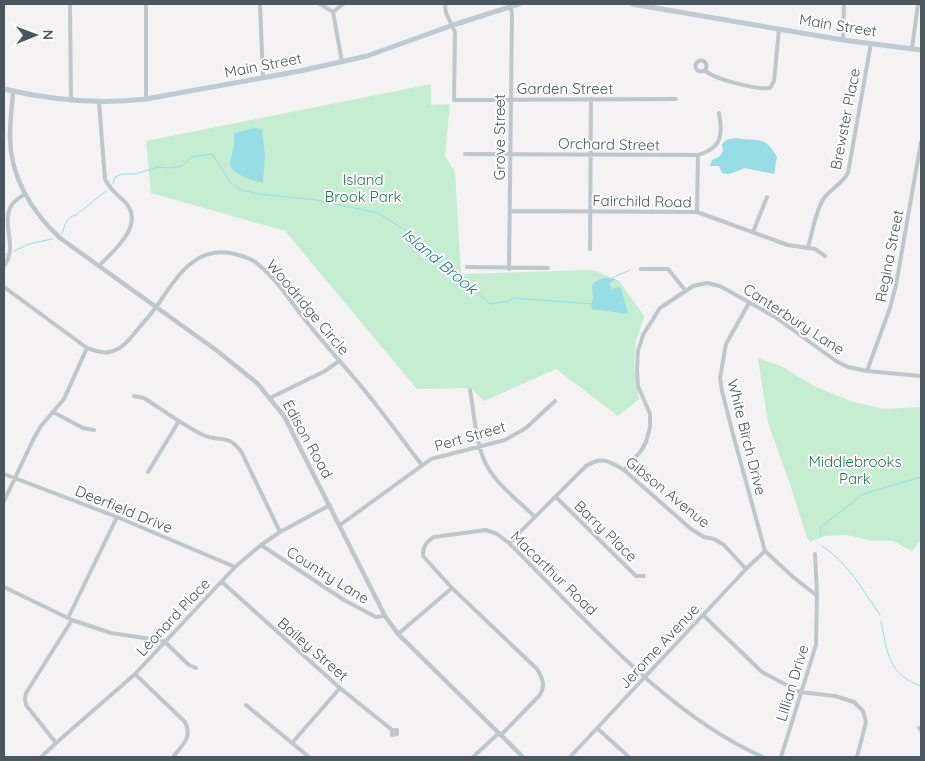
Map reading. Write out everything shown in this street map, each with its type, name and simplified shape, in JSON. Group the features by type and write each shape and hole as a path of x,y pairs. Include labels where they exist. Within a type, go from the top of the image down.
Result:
{"main road":[{"name":"Main Street","path":"4,89 71,101 123,102 146,99 366,56 519,4"},
{"name":"Main Street","path":"632,4 641,4 843,40 921,50"}],"street":[{"path":"70,4 71,101"},
{"path":"146,4 146,99"},
{"path":"260,4 263,77"},
{"path":"320,4 333,12 342,62"},
{"path":"333,12 343,4"},
{"path":"445,4 446,13 453,25"},
{"path":"843,40 844,4"},
{"path":"912,48 918,4"},
{"name":"Grove Street","path":"509,268 512,14 510,6"},
{"name":"Garden Street","path":"453,25 455,32 454,100 510,98 676,99"},
{"path":"705,70 708,74 729,81 757,88 770,88 774,80 779,29"},
{"name":"Brewster Place","path":"808,247 822,201 828,193 844,180 848,173 872,43"},
{"name":"Edison Road","path":"13,91 10,138 18,180 25,194 49,228 257,383 284,416 385,616 398,634 523,757"},
{"path":"590,99 590,249"},
{"path":"98,102 105,180 109,188 127,204 132,214 132,223 128,233 99,266"},
{"path":"697,212 698,155 708,152 718,140 722,130 719,113"},
{"name":"Regina Street","path":"867,371 890,308 896,285 921,142"},
{"path":"4,146 11,147"},
{"name":"Orchard Street","path":"465,154 698,155"},
{"path":"4,266 9,257 10,209 15,201 25,194"},
{"path":"753,232 767,197"},
{"name":"Fairchild Road","path":"510,212 697,212 788,245 815,249 825,256"},
{"path":"4,235 10,235"},
{"name":"Woodridge Circle","path":"87,348 99,352 108,352 118,349 128,342 156,307 174,278 189,264 203,256 218,252 234,253 249,258 258,264 277,284 373,400 421,464"},
{"path":"467,267 548,268"},
{"path":"641,269 668,269 685,290"},
{"name":"Canterbury Lane","path":"624,470 641,451 646,442 650,427 650,414 638,386 638,351 643,335 660,308 693,286 706,283 720,286 775,317 836,362 848,367 867,371 921,376"},
{"path":"4,287 87,348 64,399 41,426 4,501"},
{"name":"White Birch Drive","path":"749,303 726,344 720,378 734,438 765,551"},
{"path":"270,398 325,371 339,361"},
{"path":"470,390 480,448 486,464 494,477 535,517"},
{"path":"134,396 144,398 204,436 226,439 237,445 280,532"},
{"name":"Pert Street","path":"340,525 421,464 444,455 480,448 518,434 555,401"},
{"path":"53,412 83,428 94,430"},
{"path":"148,472 179,421"},
{"name":"Gibson Avenue","path":"509,543 576,475 594,461 603,460 612,462 624,470 691,529 704,537 724,545 746,569"},
{"name":"Deerfield Drive","path":"4,474 117,517 235,567"},
{"name":"Barry Place","path":"556,497 636,576 644,576"},
{"name":"Leonard Place","path":"41,757 135,674 235,567 280,532 330,506"},
{"path":"56,743 24,699 70,619 117,517"},
{"name":"Macarthur Road","path":"473,757 500,734 544,690 544,682 537,670 452,588 423,556 423,548 427,541 434,537 486,530 497,534 509,543 644,677 698,719 741,748 762,757"},
{"name":"Country Lane","path":"261,545 344,600 376,617 385,616"},
{"path":"765,551 793,577 817,595"},
{"name":"Jerome Avenue","path":"570,757 765,551"},
{"name":"Lillian Drive","path":"781,757 816,645 817,595 815,554"},
{"name":"Bailey Street","path":"222,582 340,688 392,730"},
{"path":"4,587 70,619 111,633 164,641 190,665 196,668"},
{"path":"398,634 452,588"},
{"path":"703,616 762,672 800,692 835,696 854,702 863,711 866,722 857,757"},
{"path":"135,674 185,722 190,730 188,738 173,757"},
{"path":"292,744 340,688"},
{"path":"246,705 309,757"},
{"path":"597,728 629,757"}],"green space":[{"name":"Island Brook Park","path":"431,84 431,105 450,104 445,156 455,172 461,274 593,270 619,281 644,316 636,342 634,368 639,399 618,416 556,369 484,401 471,388 417,389 285,231 151,193 146,141"},
{"name":"Middlebrooks Park","path":"758,358 781,366 814,386 853,402 884,409 921,407 921,539 912,551 893,541 872,541 847,535 824,536 810,542 768,423"}],"water":[{"path":"255,128 262,129 265,156 263,182 251,180 238,174 230,164 234,145 234,133"},
{"path":"735,138 760,140 768,145 777,157 774,174 745,168 729,174 722,173 719,166 710,166 712,160 719,157 723,151 722,144 726,140"},
{"path":"605,278 616,279 609,284 612,289 621,288 628,314 592,309 592,285 596,281"}],"waterway":[{"name":"Island Brook","path":"113,184 115,177 122,174 136,174 157,167 182,166 191,157 212,154 230,182 242,190 258,194 317,200 378,213 410,233 463,281 468,288 475,290 490,304 509,301 513,298 593,304"},
{"name":"Island Brook","path":"62,234 68,220 106,191"},
{"name":"Island Brook","path":"14,251 29,244 52,239"},
{"name":"Island Brook","path":"4,256 7,253"},
{"name":"Island Brook","path":"612,278 630,270"},
{"path":"821,536 820,528 863,494 921,477"},
{"path":"822,546 840,560 880,615"},
{"path":"881,621 885,642 895,669 910,681 921,686"}]}
